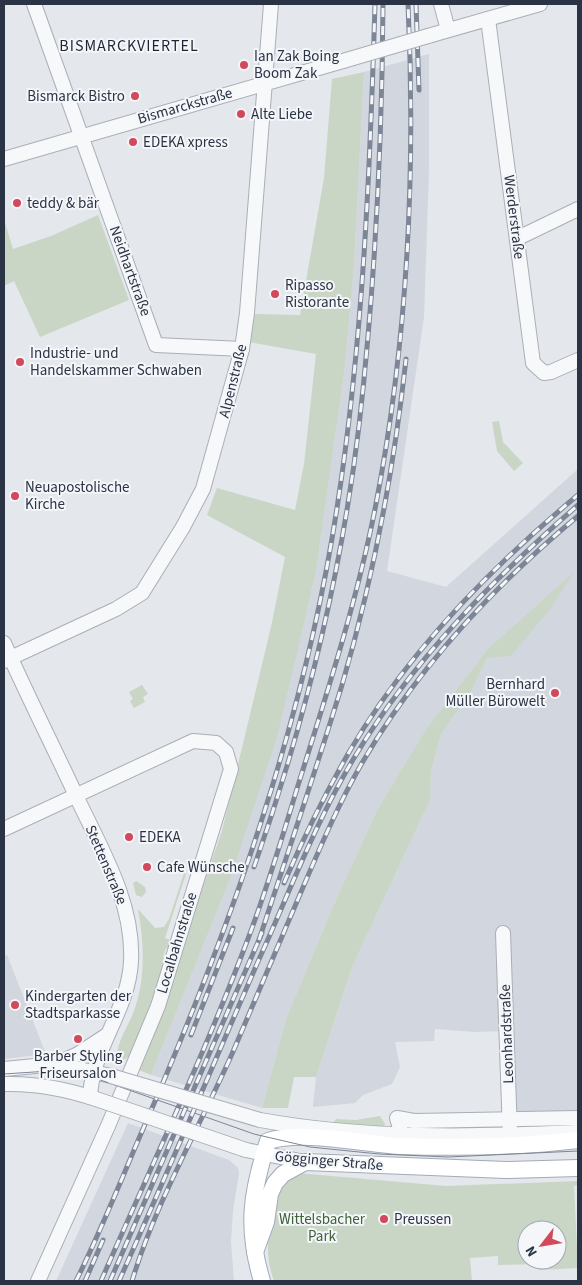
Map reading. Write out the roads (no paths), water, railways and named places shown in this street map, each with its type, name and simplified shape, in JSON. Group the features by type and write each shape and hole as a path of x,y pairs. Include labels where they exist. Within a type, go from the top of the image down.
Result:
{"main road":[{"name":"Gögginger Straße","path":"266,1148 280,1137 301,1137 399,1146 484,1147 578,1140"},
{"path":"262,1281 254,1254 251,1219 266,1148"},
{"name":"Gögginger Straße","path":"304,1162 506,1170 578,1168"},
{"path":"254,1254 266,1222 270,1194 275,1183 283,1174 304,1162"}],"street":[{"name":"Neidhartstraße","path":"34,4 156,345 242,349"},
{"name":"Alpenstraße","path":"7,659 116,609 142,593 199,497 214,455 242,349 247,313 271,4"},
{"path":"441,4 448,30"},
{"name":"Bismarckstraße","path":"4,159 540,4"},
{"name":"Werderstraße","path":"488,19 533,363 544,373 551,372 578,360"},
{"path":"518,238 578,209"},
{"name":"Stettenstraße","path":"4,643 7,659 76,796 122,899 130,929 131,962 127,992 98,1054 93,1072 93,1098"},
{"name":"Localbahnstraße","path":"4,829 185,744 199,740 210,741 221,746 231,765 158,1006 101,1142 38,1281"},
{"name":"Leonhardstraße","path":"503,934 510,1134"},
{"path":"56,1064 78,1054 108,1034"},
{"path":"4,1069 56,1064 110,1076 266,1121 402,1135 578,1132"},
{"name":"Gögginger Straße","path":"4,1084 22,1083 54,1088 93,1098 246,1150 266,1148 304,1162"},
{"path":"402,1135 397,1118 414,1121 578,1118"},
{"path":"266,1121 266,1148"}],"tram line":[{"path":"4,1074 49,1071 92,1077 254,1134 310,1147 379,1154 448,1157 578,1151"}],"railway":[{"path":"76,1281 111,1205 175,1054 234,902 284,746 305,668 323,588 337,508 353,382 368,193 375,4"},
{"path":"254,867 289,759 318,650 331,594 351,482 365,373 373,268 379,162 383,4"},
{"path":"101,1281 194,1071 254,924 331,678 360,577 386,446 402,320 410,194 411,131 408,4"},
{"path":"416,4 419,90"},
{"path":"259,940 332,717 353,645 373,564 389,483 406,359"},
{"path":"284,883 339,770 371,717 396,682 423,647 482,583 513,552 578,495"},
{"path":"119,1281 304,856 340,782 354,758 402,688 456,623 515,562 578,505"},
{"path":"132,1281 165,1194 232,1054 332,822 362,763 407,694 460,630 517,570 578,516"},
{"path":"191,1035 233,928"},
{"path":"110,1281 262,933"},
{"path":"85,1281 103,1240"}],"place":[{"name":"Ian Zak Boing Boom Zak","path":"244,65"},
{"name":"Bismarck Bistro","path":"135,96"},
{"name":"Alte Liebe","path":"241,114"},
{"name":"EDEKA xpress","path":"133,142"},
{"name":"teddy & bär","path":"17,203"},
{"name":"Ripasso Ristorante","path":"275,294"},
{"name":"Industrie- und Handelskammer Schwaben","path":"20,362"},
{"name":"Neuapostolische Kirche","path":"15,496"},
{"name":"Bernhard Müller Bürowelt","path":"555,693"},
{"name":"EDEKA","path":"129,837"},
{"name":"Cafe Wünsche","path":"147,867"},
{"name":"Kindergarten der Stadtsparkasse","path":"15,1005"},
{"name":"Barber Styling Friseursalon","path":"78,1039"},
{"name":"Preussen","path":"384,1219"}],"district":[{"name":"BISMARCKVIERTEL","path":"129,46"}],"park label":[{"name":"Wittelsbacher Park","path":"322,1228"}]}
